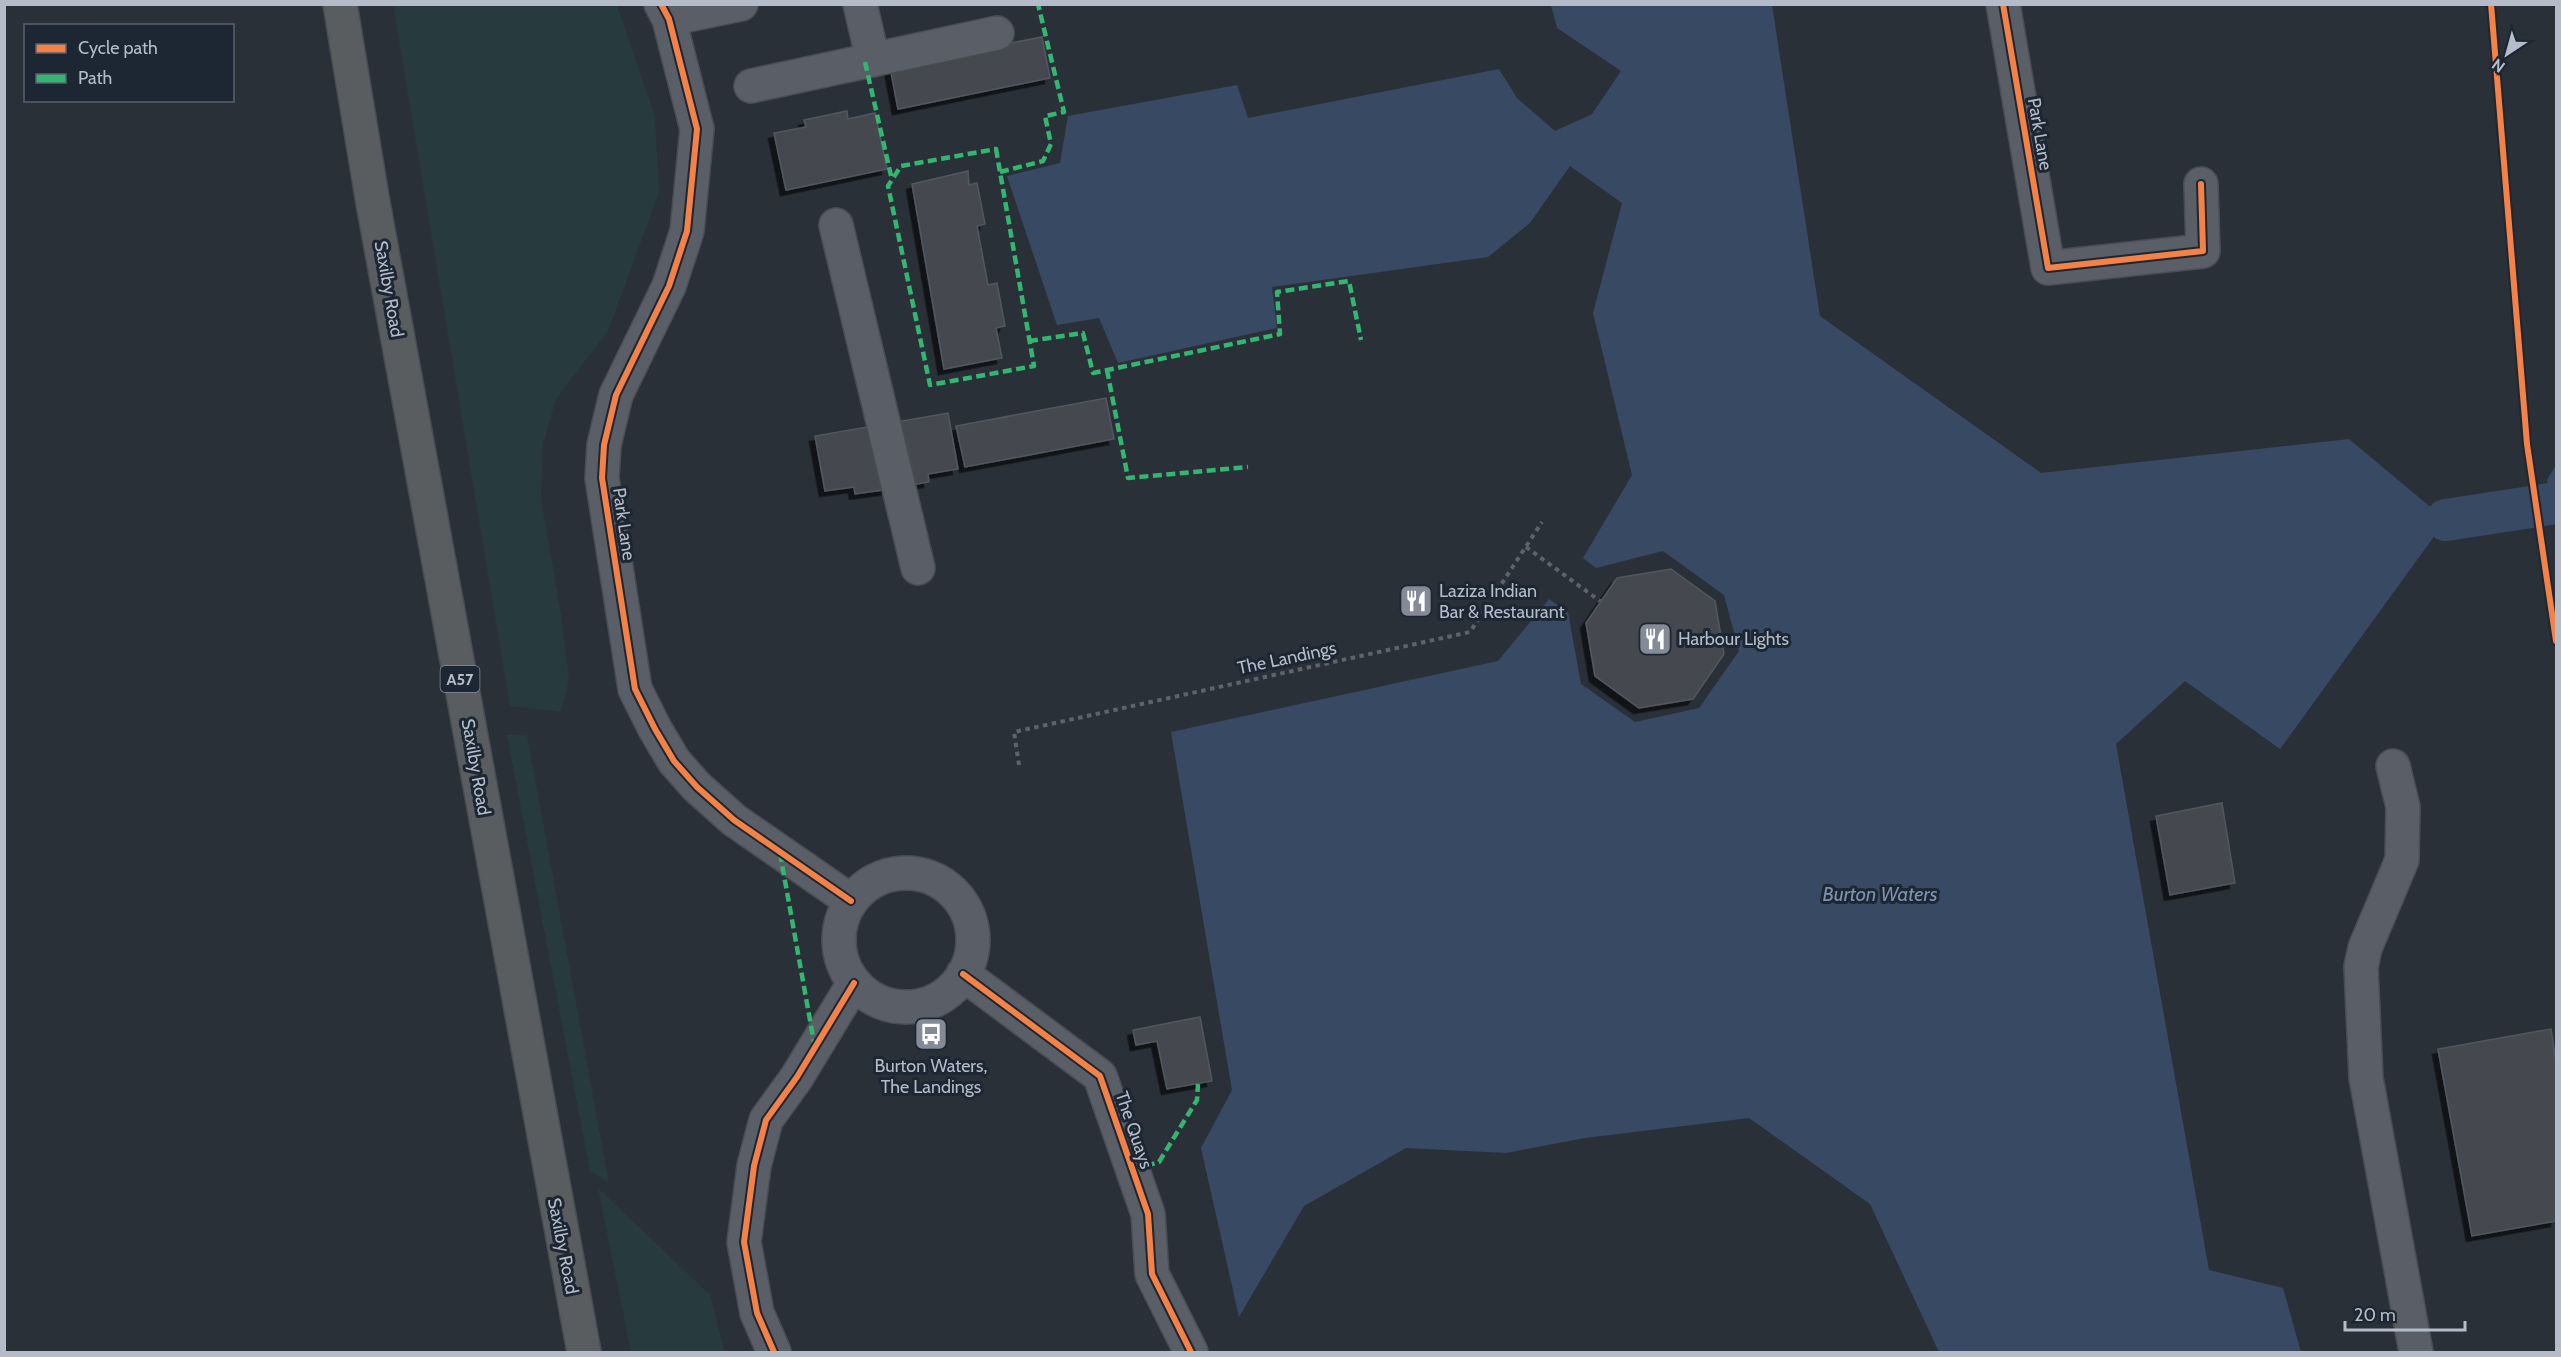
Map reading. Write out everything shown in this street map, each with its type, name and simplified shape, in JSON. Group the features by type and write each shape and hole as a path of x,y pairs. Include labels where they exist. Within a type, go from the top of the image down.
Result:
{"highway":[{"name":"Saxilby Road","path":"340,4 381,250 584,1353"}],"street":[{"path":"665,12 741,4"},
{"path":"860,4 873,60"},
{"name":"Park Lane","path":"2003,4 2048,268 2203,251 2201,184"},
{"name":"Park Lane","path":"665,12 697,129 687,231 669,286 616,395 604,445 602,478 635,689 674,761 697,787 734,820 851,901"},
{"path":"751,86 997,33"},
{"path":"836,225 918,568"},
{"path":"2392,766 2403,807 2402,860 2366,948 2361,967 2366,1078 2416,1353"},
{"path":"892,874 921,874 938,881 957,896 969,918 972,946 963,974 940,997 910,1007 876,1000 854,983 843,964 838,943 841,920 851,901 867,885 892,874"},
{"name":"The Quays","path":"963,974 1100,1076 1148,1214 1152,1274 1191,1353"},
{"path":"774,1353 757,1313 744,1242 754,1166 766,1120 797,1077 854,983"}],"path":[{"path":"1526,547 1600,602"}],"green space":[{"path":"396,4 617,5 655,117 659,192 608,331 556,399 543,443 541,499 561,614 569,680 561,712 510,706 394,10"},
{"path":"507,735 527,735 609,1183 590,1171"},
{"path":"598,1188 710,1295 725,1352 631,1352"}],"water":[{"name":"Burton Waters","path":"1551,5 1772,5 1820,316 2041,473 2349,439 2446,520 2280,749 2185,681 2116,744 2209,1270 2283,1288 2301,1352 1939,1352 1870,1204 1749,1118 1585,1138 1506,1153 1406,1148 1304,1206 1239,1317 1201,1148 1232,1090 1171,732 1498,661 1549,599 1568,612 1581,684 1635,722 1699,708 1739,651 1724,595 1663,551 1596,568 1583,558 1632,475 1593,313 1622,203 1570,166 1530,223 1488,257 1272,287 1277,328 1118,363 1099,318 1057,325 1007,176 1060,163 1068,116 1237,85 1248,118 1499,69 1517,98 1555,131 1592,114 1621,71 1557,28"},
{"path":"2556,465 2556,513 2547,480"}],"building":[{"path":"1042,37 1050,78 898,109 890,67"},
{"path":"847,111 848,119 875,113 887,169 786,190 774,133 806,127 804,120"},
{"path":"968,171 969,185 977,183 985,224 977,226 988,285 997,283 1005,326 996,328 1002,358 944,369 912,184"},
{"path":"1106,398 1114,439 965,467 956,426"},
{"path":"948,413 958,469 928,474 929,482 883,490 855,494 854,487 825,491 815,436"},
{"name":"Harbour Lights","path":"1671,569 1715,601 1724,654 1693,699 1639,708 1595,676 1586,623 1617,578"},
{"path":"2222,803 2235,883 2170,895 2156,816"},
{"path":"1200,1017 1212,1081 1167,1089 1157,1041 1136,1045 1133,1030"},
{"path":"2551,1029 2556,1062 2556,1221 2472,1236 2438,1049"}],"waterway":[{"path":"2446,520 2556,503"}],"marked path":[{"path":"1000,172 1043,161 1051,144 1045,116 1064,112 1038,4"},
{"path":"865,62 892,180"},
{"path":"996,149 1034,366 930,385 888,186 901,166 996,149"},
{"path":"1029,341 1083,333 1093,373 1280,334 1277,292 1349,281 1361,340"},
{"path":"1107,370 1128,478 1248,467"},
{"path":"780,853 815,1048"},
{"path":"1133,1170 1159,1162 1197,1100 1198,1084"}],"cycle path":[{"path":"661,4 669,19 697,129 687,231 669,286 616,395 604,445 602,478 635,689 674,761 697,787 734,820 851,901"},
{"path":"2003,4 2048,268 2203,251 2201,184"},
{"path":"2491,4 2527,444 2556,641"},
{"path":"963,974 1100,1076 1148,1214 1152,1274 1191,1352"},
{"path":"774,1352 757,1313 744,1242 754,1166 766,1120 797,1077 854,983"}],"place":[{"name":"Laziza Indian Bar & Restaurant","path":"1416,601"},
{"name":"Harbour Lights","path":"1655,639"},
{"name":"Burton Waters, The Landings","path":"931,1034"}]}
